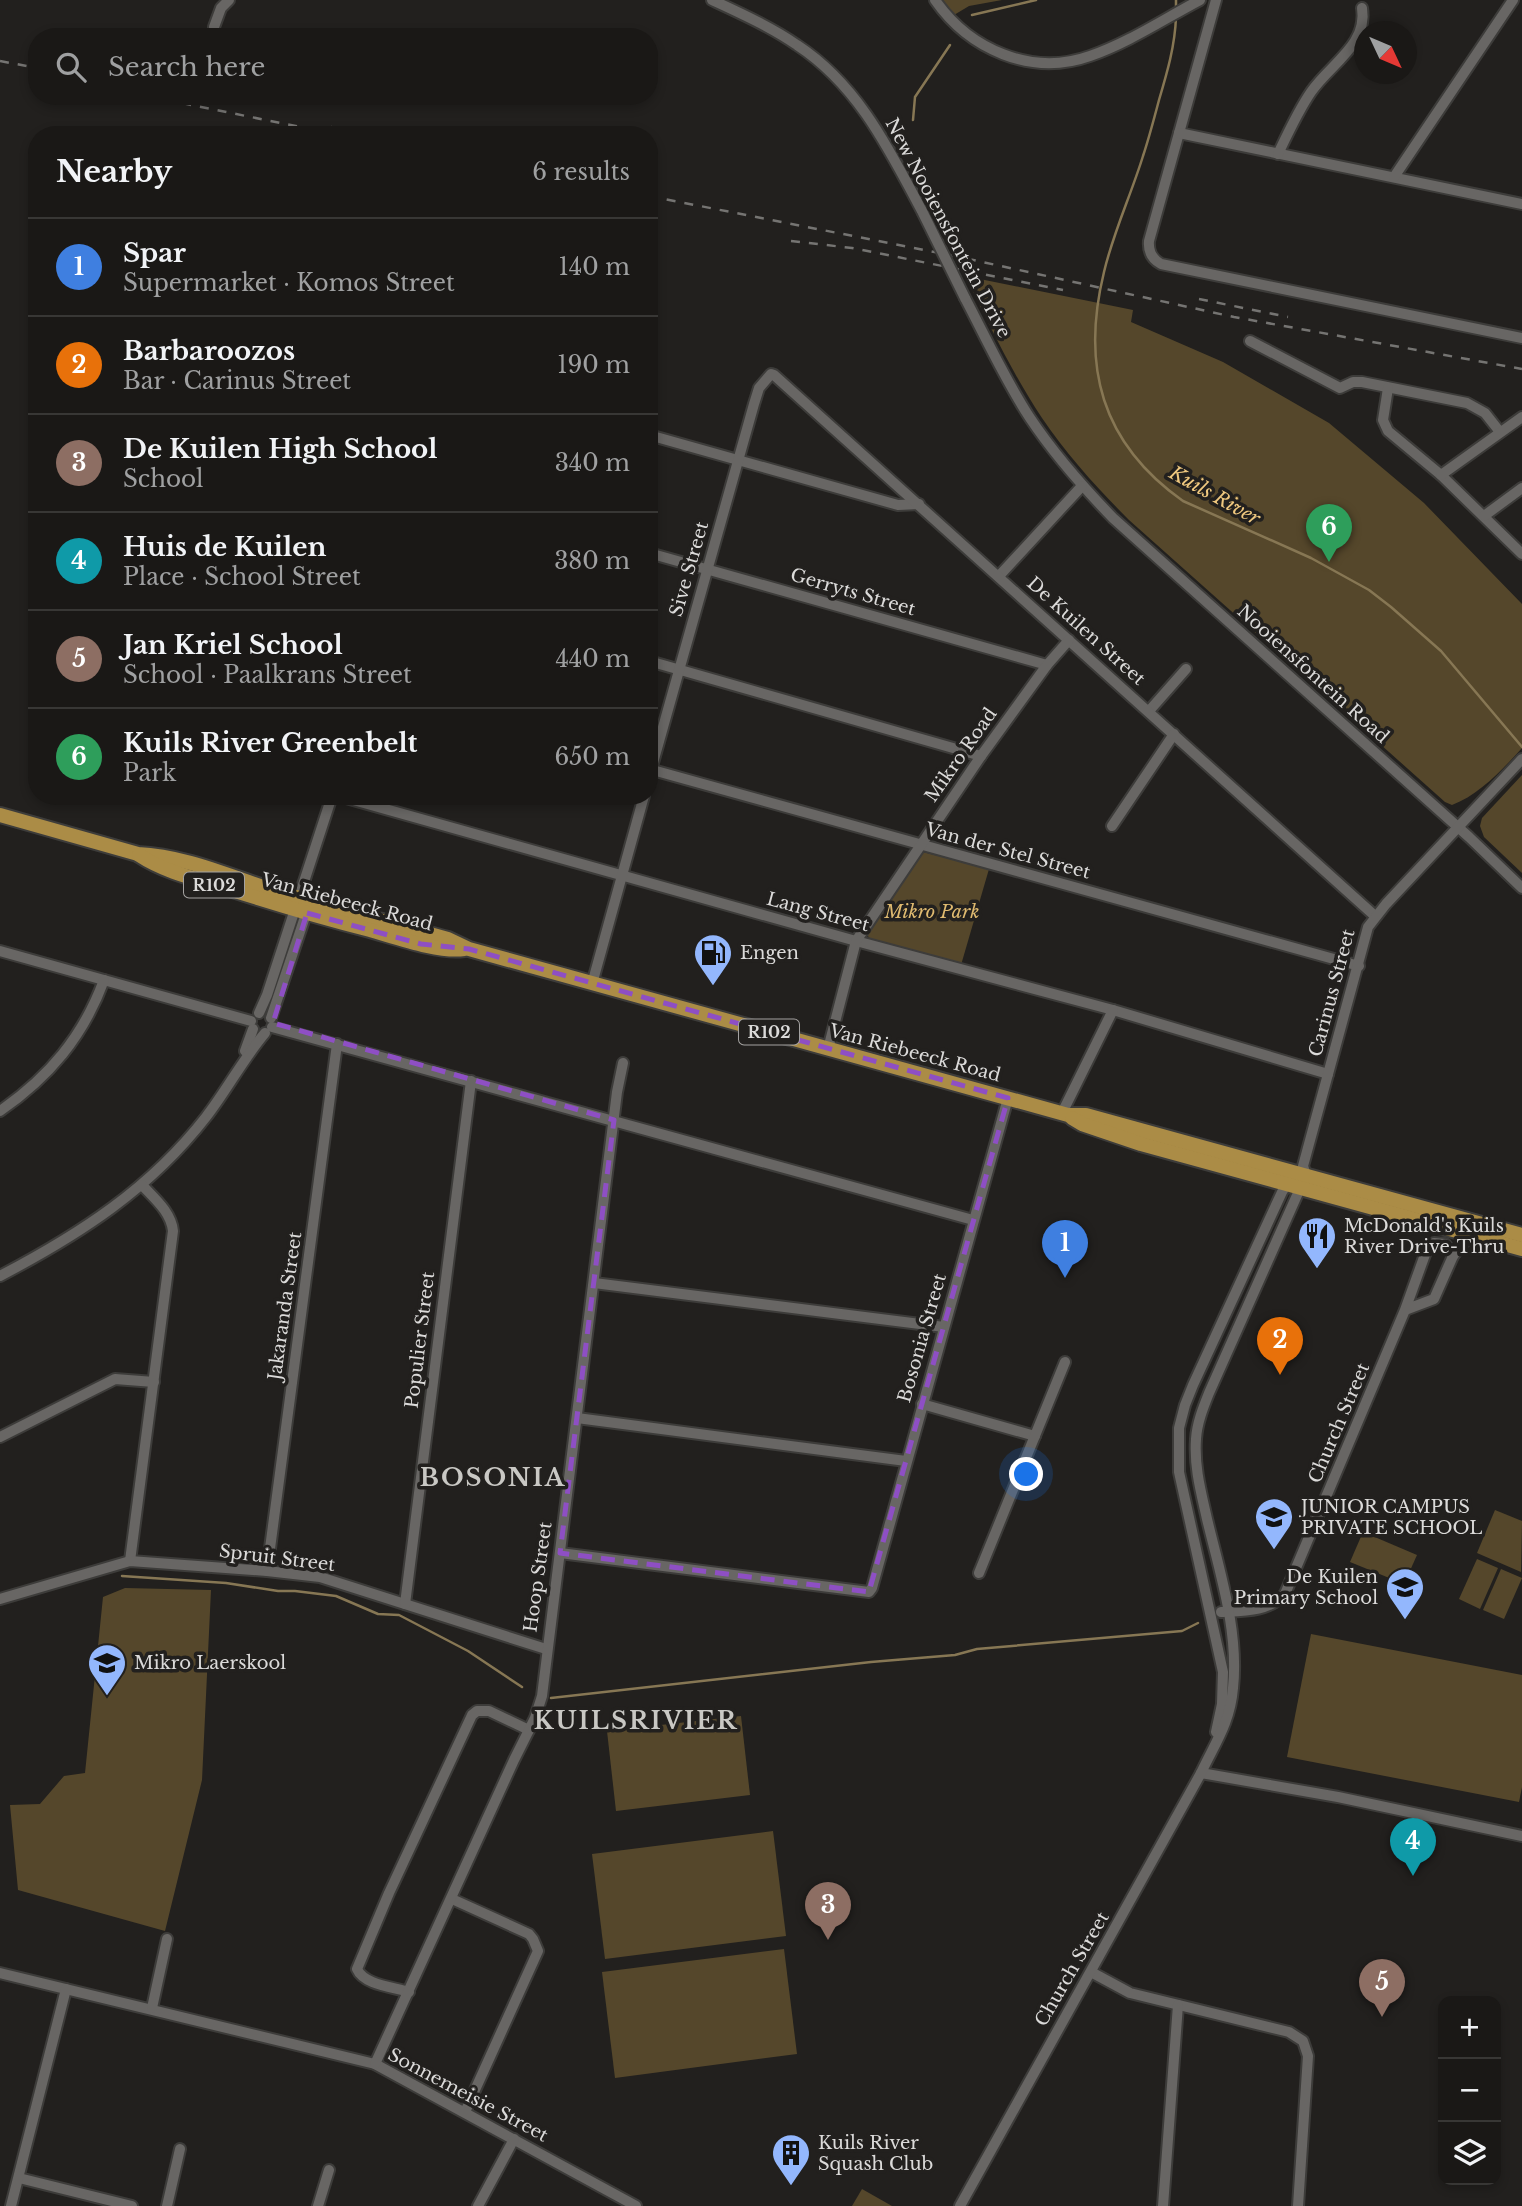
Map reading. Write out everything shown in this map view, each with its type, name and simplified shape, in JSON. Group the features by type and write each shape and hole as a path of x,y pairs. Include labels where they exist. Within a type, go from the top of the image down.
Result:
{"main road":[{"name":"Van Riebeeck Road","path":"0,815 138,854 178,860 421,944 455,951 469,948 1065,1114 1083,1124 1141,1143 1298,1177 1522,1235"},
{"name":"Van Riebeeck Road","path":"1298,1177 1522,1249"}],"street":[{"path":"214,27 221,8 229,0"},
{"name":"New Nooiensfontein Drive","path":"712,0 798,45 844,85 877,128 1023,407 1082,485"},
{"path":"935,0 972,39 1002,54 1037,62 1061,62 1089,57 1198,1"},
{"path":"1216,0 1149,242 1153,258 1161,264 1522,338"},
{"path":"1394,177 1513,0"},
{"path":"1278,154 1313,89 1358,37 1364,20 1362,8"},
{"path":"1179,133 1522,204"},
{"path":"1250,341 1340,388 1357,382 1467,403 1485,413 1500,432"},
{"name":"Sive Street","path":"658,744 759,388 771,374"},
{"name":"De Kuilen Street","path":"771,374 779,377 1376,916"},
{"path":"1388,388 1383,420 1385,427 1441,475 1522,554"},
{"path":"1441,475 1522,417"},
{"path":"658,438 898,505 919,504"},
{"path":"999,576 1082,485"},
{"name":"Nooiensfontein Road","path":"1082,485 1113,518 1458,827 1522,888"},
{"path":"1484,516 1522,488"},
{"name":"Gerryts Street","path":"658,555 1047,665"},
{"name":"Mikro Road","path":"828,1049 856,942 981,756 1047,665 1069,640"},
{"path":"658,663 981,756"},
{"path":"1149,711 1186,668"},
{"path":"1112,826 1174,734"},
{"name":"Carinus Street","path":"1228,1612 1196,1469 1198,1425 1298,1177 1368,927 1522,759"},
{"name":"Van der Stel Street","path":"658,774 1359,966"},
{"path":"0,1276 100,1218 142,1185 207,1116 234,1076 262,1023 303,902 329,805"},
{"name":"Lang Street","path":"372,805 856,942 1112,1010 1328,1074"},
{"path":"592,984 641,805"},
{"path":"0,951 973,1220"},
{"path":"0,1111 50,1071 89,1016 104,980"},
{"path":"1065,1114 1112,1010"},
{"name":"Jakaranda Street","path":"267,1571 337,1044"},
{"name":"Hoop Street","path":"375,2064 529,1730 542,1696 617,1092 623,1063"},
{"name":"Populier Street","path":"405,1604 471,1081"},
{"name":"Bosonia Street","path":"560,1553 869,1592 1007,1098"},
{"name":"Carinus Street","path":"1212,1613 1179,1472 1181,1417 1193,1385 1298,1177"},
{"path":"130,1561 173,1231 167,1212 142,1185"},
{"path":"1405,1310 1434,1299 1453,1256 1465,1241 1476,1236"},
{"name":"Church Street","path":"960,2206 1221,1737 1233,1689 1233,1648 1228,1612 1268,1607 1284,1594 1405,1310 1427,1249 1434,1242 1439,1242 1445,1244 1453,1256"},
{"path":"594,1283 944,1327"},
{"path":"979,1573 1065,1363"},
{"path":"0,1437 115,1379 154,1382"},
{"path":"922,1405 1035,1436"},
{"path":"577,1418 906,1461"},
{"name":"Spruit Street","path":"0,1600 130,1561 267,1571 320,1577 546,1649"},
{"path":"1212,1613 1228,1612"},
{"name":"Church Street","path":"1212,1613 1223,1684 1213,1748"},
{"path":"409,1992 367,1979 356,1969 389,1893 472,1715 477,1711 489,1711 529,1730"},
{"path":"1201,1773 1338,1797 1522,1836"},
{"path":"452,1899 529,1934 538,1951 465,2112"},
{"path":"152,2008 167,1939"},
{"path":"1091,1972 1130,1993 1289,2032 1299,2037 1306,2045 1308,2056 1298,2206"},
{"name":"Sonnemeisie Street","path":"0,1973 375,2064 631,2205"},
{"path":"11,2206 66,1989"},
{"path":"1163,2206 1178,2005"},
{"path":"478,2206 514,2139"},
{"path":"167,2206 180,2149"},
{"path":"318,2206 329,2170"},
{"path":"19,2178 132,2206"}],"highlighted area":[{"path":"307,913 421,944 469,949 1008,1098 869,1592 560,1553 614,1120 273,1023"}],"green space":[{"path":"942,0 1002,0 969,6 954,15"},
{"path":"965,276 1133,310 1131,322 1223,362 1329,423 1424,503 1522,604 1522,748 1499,773 1472,795 1452,805 1445,802 1129,520 1094,483 1062,445 1031,401"},
{"path":"1522,775 1522,873 1484,837 1480,826 1482,818"},
{"name":"Mikro Park","path":"923,852 989,869 961,965 871,940 867,935"},
{"path":"1495,1510 1522,1521 1521,1572 1477,1553"},
{"path":"1363,1532 1417,1555 1404,1584 1350,1562"},
{"path":"1477,1559 1498,1568 1480,1609 1459,1599"},
{"path":"1501,1569 1522,1578 1504,1619 1483,1610"},
{"name":"Mikro Laerskool","path":"125,1588 211,1590 202,1780 165,1931 18,1890 10,1805 40,1804 64,1776 85,1773 103,1597"},
{"path":"1311,1634 1522,1675 1522,1787 1519,1802 1287,1757"},
{"path":"741,1716 750,1795 616,1811 607,1731"},
{"path":"773,1831 786,1936 605,1959 592,1854"},
{"path":"784,1949 797,2054 615,2078 602,1972"},
{"path":"862,2189 892,2206 852,2206"}],"waterway":[{"path":"972,15 1036,0"},
{"name":"Kuils River","path":"1176,0 1176,11"},
{"name":"Kuils River","path":"1176,17 1165,80 1145,149 1108,257 1097,306 1097,370 1104,400 1116,428 1133,454 1155,478 1183,501 1311,558 1369,590 1391,607 1441,651 1522,747"},
{"path":"913,120 915,97 950,45"},
{"path":"122,1576 226,1583 336,1596 378,1614 399,1615 468,1651 522,1687"},
{"path":"551,1698 955,1655 977,1649 1182,1631 1198,1623"}],"railway":[{"path":"0,61 28,66"},
{"path":"192,105 295,126"},
{"path":"658,198 955,256 1234,317 1522,369"},
{"path":"791,241 852,248 1063,290"},
{"path":"1199,299 1288,317"}],"place":[{"name":"Kuils River Greenbelt","path":"1329,562"},
{"name":"Engen","path":"713,987"},
{"name":"McDonald's Kuils River Drive-Thru","path":"1317,1270"},
{"name":"Spar","path":"1065,1278"},
{"name":"Barbaroozos","path":"1280,1375"},
{"name":"JUNIOR CAMPUS PRIVATE SCHOOL","path":"1274,1551"},
{"name":"De Kuilen Primary School","path":"1405,1621"},
{"name":"Mikro Laerskool","path":"107,1697"},
{"name":"Huis de Kuilen","path":"1413,1876"},
{"name":"De Kuilen High School","path":"828,1940"},
{"name":"Jan Kriel School","path":"1382,2017"},
{"name":"Kuils River Squash Club","path":"791,2187"}],"district":[{"name":"BOSONIA","path":"493,1478"},
{"name":"KUILSRIVIER","path":"636,1721"}]}
